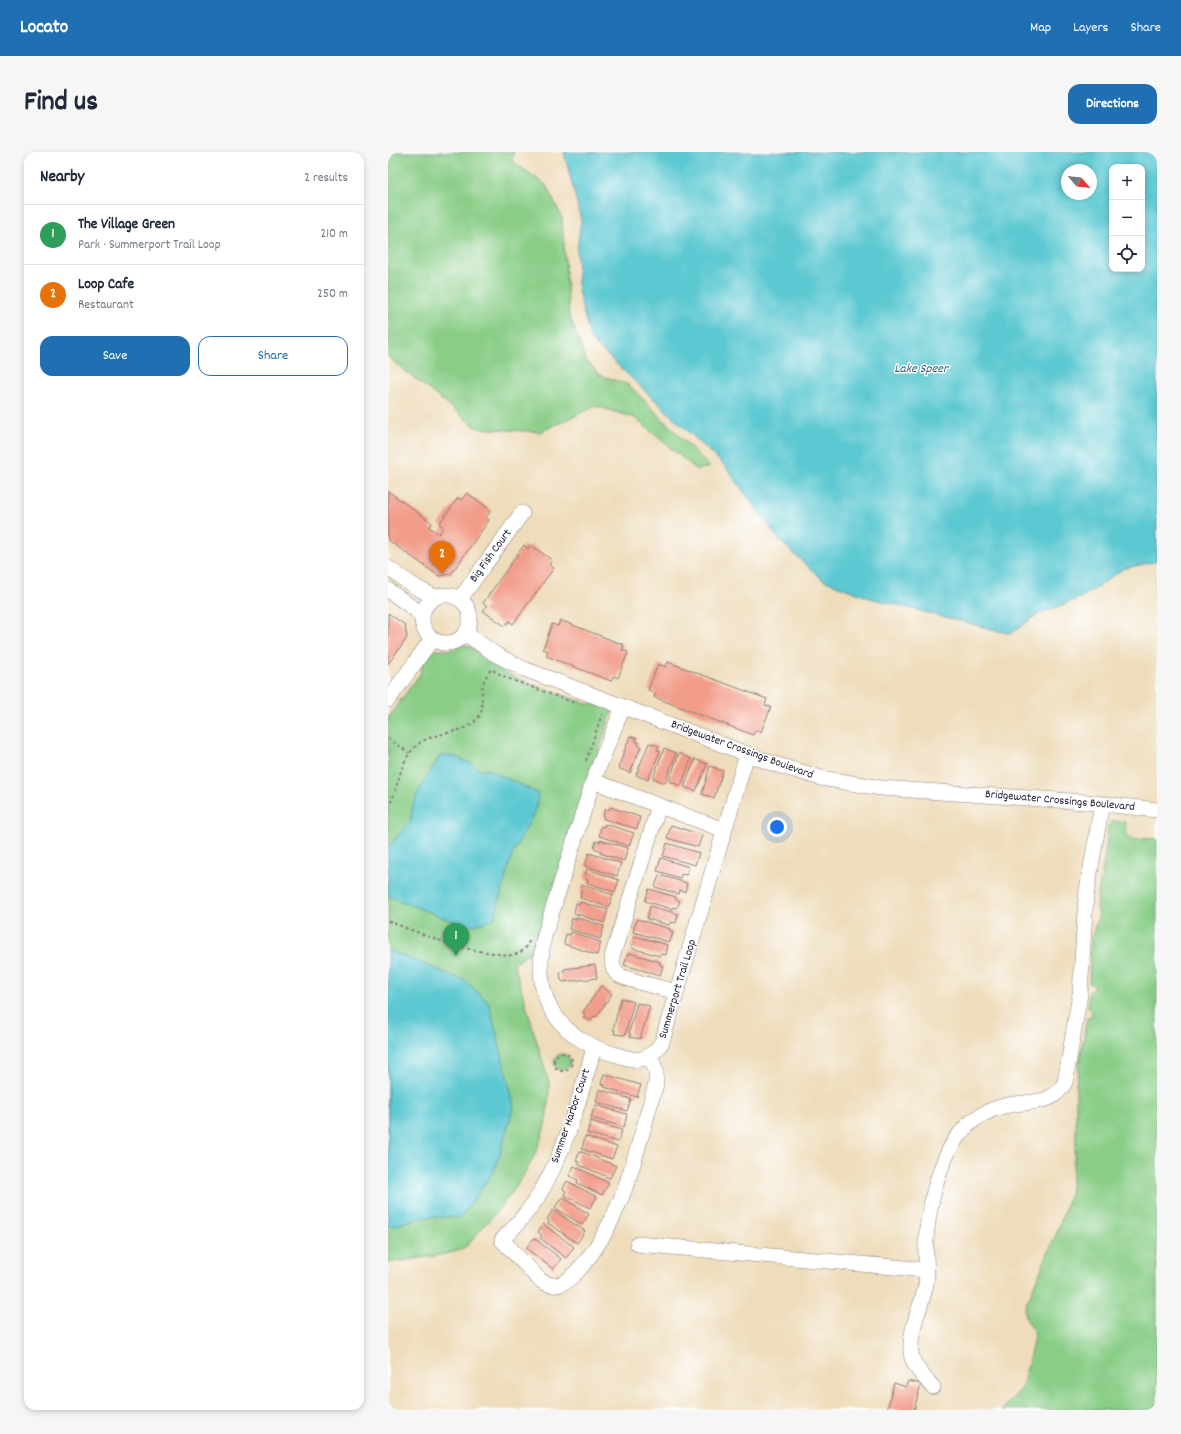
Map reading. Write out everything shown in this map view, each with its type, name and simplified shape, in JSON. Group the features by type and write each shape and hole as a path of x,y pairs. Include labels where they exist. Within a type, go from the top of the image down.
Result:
{"street":[{"name":"Big Fish Court","path":"460,599 522,513"},
{"path":"388,568 417,588 435,597 448,595 460,599 468,609 468,628 461,638 450,643 443,643 432,639 424,630 422,618 416,610 388,590"},
{"path":"422,618 426,606 435,597"},
{"name":"Bridgewater Crossings Boulevard","path":"465,633 495,654 524,669 791,770 848,783 881,788 1102,804 1157,810"},
{"path":"388,700 432,639"},
{"path":"623,707 594,782 544,937 540,971 543,986 554,1014 575,1036 594,1048 631,1059 641,1059 650,1056"},
{"name":"Summerport Trail Loop","path":"650,1056 656,1051 662,1042 747,754"},
{"path":"594,782 724,830"},
{"path":"933,1387 915,1366 911,1352 912,1338 923,1296 927,1270 926,1243 931,1210 943,1164 959,1134 975,1119 994,1109 1049,1099 1058,1092 1065,1082 1080,994 1085,903 1102,804"},
{"path":"659,806 612,957 612,964 614,970 623,977 677,992"},
{"name":"Summer Harbor Court","path":"594,1048 570,1127 549,1176 524,1217 502,1240 546,1284 554,1286 568,1281 586,1261 605,1234 625,1190 656,1084 656,1071 650,1056"},
{"path":"638,1244 927,1270"}],"path":[{"path":"388,808 403,761 418,744 433,735 470,725 478,718 482,710 483,684 491,669"},
{"path":"585,764 602,714"},
{"path":"388,738 409,753"},
{"path":"388,921 434,939 483,952 509,956 522,952 526,948 531,936"},
{"path":"568,1069 572,1061 570,1056 565,1052 559,1053 553,1060 554,1067 559,1070 568,1069 572,1071"}],"green space":[{"path":"388,152 514,152 512,161 546,185 562,218 569,315 586,360 600,375 629,385 710,467 697,470 635,418 596,406 540,432 477,428 388,357"},
{"path":"465,645 475,649 497,668 519,679 588,704 595,703 612,710 535,949 514,964 549,1083 545,1124 540,1142 532,1160 511,1193 499,1209 465,1247 450,1253 388,1263 388,718 420,674 424,661 430,653 435,650 450,650"},
{"path":"1112,821 1125,822 1128,836 1135,840 1157,839 1157,1410 1002,1410 1022,1388 1035,1334 1025,1316 1025,1307 1057,1232 1070,1194 1076,1142 1076,1083 1087,1018 1091,1016 1092,1011 1088,1007 1089,992 1095,986 1089,983 1091,940 1099,914 1097,907 1098,894 1105,855 1108,826"},
{"path":"562,1054 568,1056 570,1062 568,1068 562,1070 556,1068 554,1062 556,1056"}],"water":[{"name":"Lake Speer","path":"564,152 1157,152 1157,561 1123,569 1084,596 1035,616 1011,634 870,598 823,580 780,541 725,466 590,339 578,290 577,249 581,220"},
{"path":"440,756 454,756 472,764 478,769 489,770 538,793 535,811 512,855 494,919 468,927 388,896 388,847 411,821 417,795"},
{"path":"388,950 464,980 489,1003 514,1105 496,1167 461,1218 425,1217 388,1227"}],"building":[{"path":"388,491 432,523 429,527 439,534 443,527 439,524 458,498 461,500 467,493 491,510 486,518 489,520 451,574 439,576 388,540"},
{"path":"524,545 528,549 531,545 552,560 549,565 554,568 513,624 509,621 505,626 483,611 487,606 483,603"},
{"path":"388,613 405,625 407,638 388,664"},
{"path":"560,620 624,645 622,650 628,652 618,678 613,676 611,681 546,656 548,651 543,649 552,624 558,626"},
{"path":"668,662 767,699 765,705 771,707 761,732 755,730 753,735 654,697 656,693 648,690 658,664 666,667"},
{"path":"630,736 637,738 635,741 639,742 638,746 641,747 630,773 618,768"},
{"path":"649,743 659,746 657,750 660,751 648,780 636,775"},
{"path":"664,748 676,753 665,783 653,778"},
{"path":"679,753 691,759 681,786 669,781"},
{"path":"695,759 707,764 696,791 684,787"},
{"path":"710,766 723,771 714,798 702,794"},
{"path":"610,807 640,817 637,829 604,819 603,816 605,809 609,810"},
{"path":"605,824 634,833 629,846 599,836 601,826 604,827"},
{"path":"671,825 702,835 698,847 667,838"},
{"path":"600,840 628,848 624,861 600,853 601,851 594,848 596,841 600,842"},
{"path":"667,843 699,853 695,865 663,856"},
{"path":"589,853 621,863 617,876 585,866"},
{"path":"661,858 689,867 686,875 681,874 680,878 657,871"},
{"path":"587,869 619,880 615,892 587,883 588,880 584,878"},
{"path":"659,875 687,883 685,892 680,890 679,894 655,887"},
{"path":"582,885 613,895 609,907 580,898"},
{"path":"649,889 676,897 675,899 680,901 679,904 676,908 673,907 672,909 645,901"},
{"path":"580,902 608,910 604,923 574,913 576,903 580,904"},
{"path":"650,906 678,914 676,923 671,922 669,925 647,919"},
{"path":"576,917 604,926 600,939 569,929 572,918 575,920"},
{"path":"637,919 670,929 670,931 673,932 670,942 633,932"},
{"path":"571,932 601,942 597,955 564,944 566,934 570,935"},
{"path":"635,936 668,945 666,955 661,954 660,956 631,948"},
{"path":"630,953 660,962 660,965 663,966 660,975 624,965 628,954"},
{"path":"595,965 597,978 563,982 561,980 560,972 564,971 564,969"},
{"path":"601,986 612,994 596,1017 594,1016 590,1021 583,1017 585,1015 583,1012"},
{"path":"621,998 634,1002 625,1035 614,1034 615,1030 613,1030"},
{"path":"637,1003 650,1006 640,1039 630,1037 631,1034 629,1033"},
{"path":"604,1074 641,1085 637,1097 604,1087 605,1085 601,1084"},
{"path":"599,1089 631,1099 627,1111 596,1102"},
{"path":"595,1105 627,1114 624,1127 591,1118"},
{"path":"591,1121 622,1130 618,1142 587,1133"},
{"path":"585,1136 617,1147 612,1159 582,1149"},
{"path":"580,1151 616,1166 610,1178 579,1165 579,1162 576,1161"},
{"path":"574,1166 609,1183 602,1195 577,1183 578,1180 569,1176"},
{"path":"567,1181 597,1197 590,1208 564,1195 566,1191 563,1189"},
{"path":"562,1197 589,1214 582,1225 555,1207"},
{"path":"553,1210 585,1231 577,1243 548,1223 549,1221 547,1219"},
{"path":"543,1224 574,1247 566,1258 541,1239 541,1234 538,1232"},
{"path":"534,1238 561,1259 553,1269 526,1248"},
{"path":"908,1381 921,1384 914,1410 887,1410 894,1383 906,1387"}],"place":[{"name":"Loop Cafe","path":"442,574"},
{"name":"The Village Green","path":"456,956"}]}
